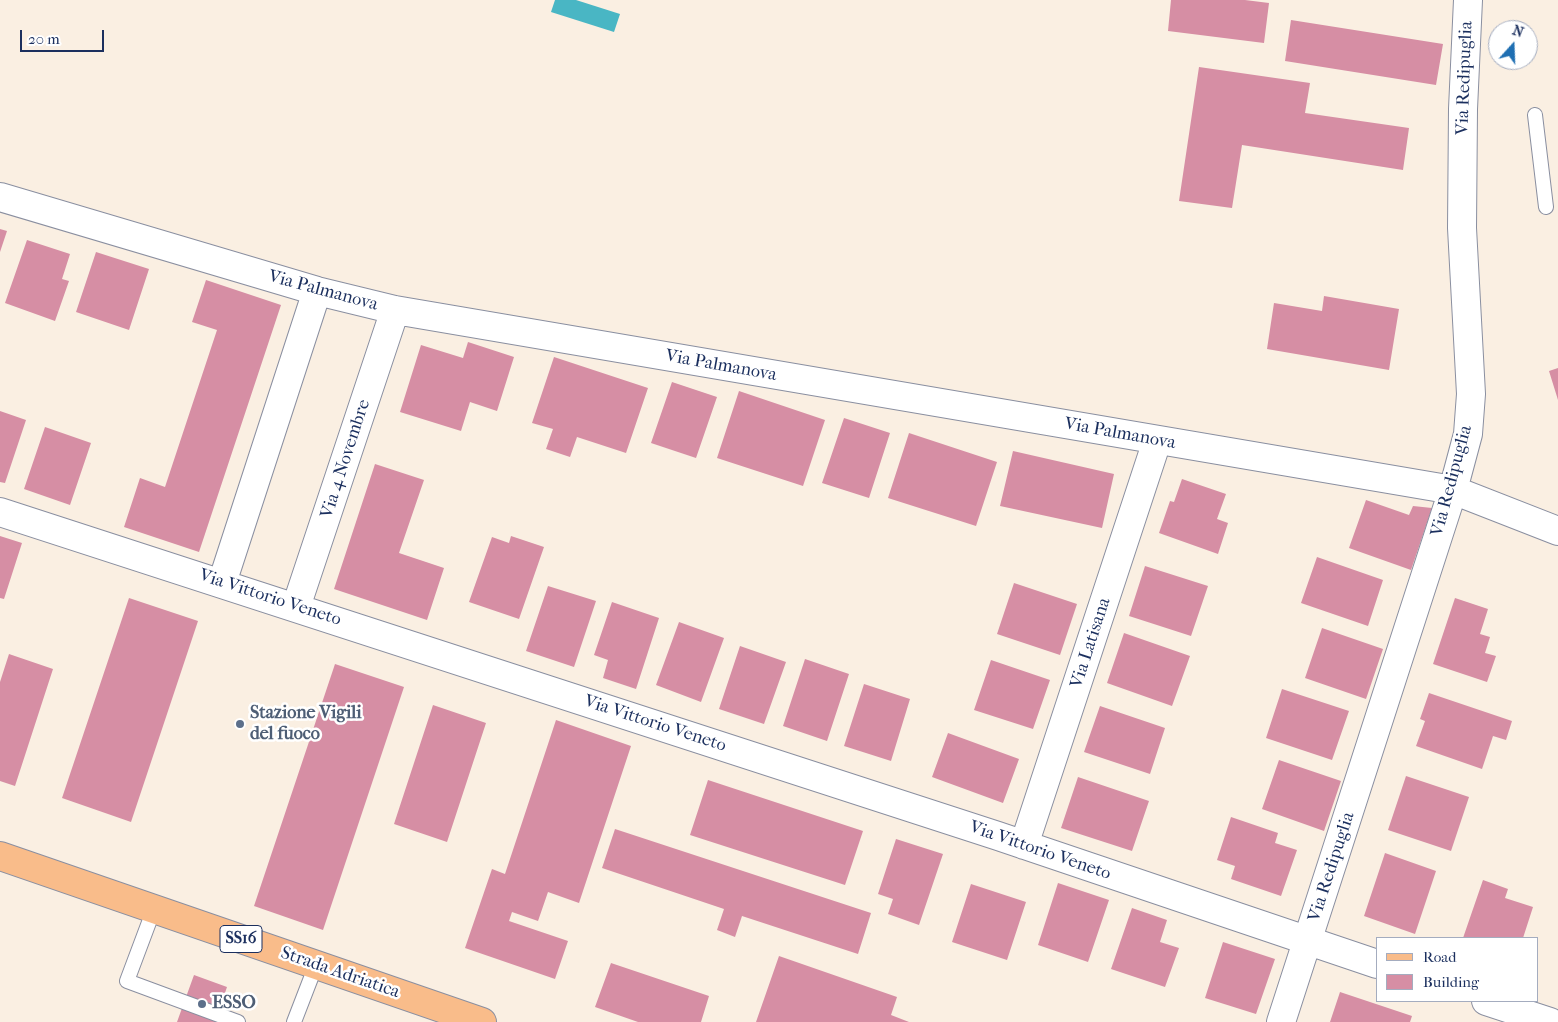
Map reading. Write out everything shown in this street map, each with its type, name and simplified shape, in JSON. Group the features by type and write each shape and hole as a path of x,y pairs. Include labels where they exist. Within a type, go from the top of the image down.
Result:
{"main road":[{"name":"Strada Adriatica","path":"0,856 482,1022"}],"street":[{"name":"Via Redipuglia","path":"1281,1022 1453,490 1468,434 1471,394 1462,228 1463,109 1468,0"},
{"name":"Via Palmanova","path":"0,197 317,291 395,310 1453,490 1558,531"},
{"path":"222,583 317,291"},
{"name":"Via 4 Novembre","path":"296,607 395,310"},
{"name":"Via Latisana","path":"1024,845 1158,441"},
{"name":"Via Vittorio Veneto","path":"0,512 1024,845 1308,942"},
{"name":"Via Redipuglia","path":"1308,942 1376,964"},
{"path":"1489,1002 1550,1022"}],"lane":[{"path":"1535,115 1546,207"},
{"path":"154,909 127,981 238,1022"},
{"path":"294,1022 316,965"}],"water":[{"path":"555,0 576,0 620,14 614,32 551,12"}],"building":[{"path":"1171,0 1245,0 1269,3 1264,43 1168,31"},
{"path":"1291,20 1443,44 1436,85 1285,61"},
{"path":"1199,67 1310,83 1305,113 1409,128 1403,170 1242,145 1232,208 1179,201"},
{"path":"0,229 7,231 0,252"},
{"path":"27,240 70,254 62,279 69,281 55,321 5,303"},
{"path":"96,252 149,269 129,330 76,312"},
{"path":"206,280 281,305 199,552 124,527 140,478 165,487 217,330 192,322"},
{"path":"1324,296 1399,309 1389,370 1267,349 1274,303 1322,311"},
{"path":"468,342 514,357 497,411 470,402 461,431 400,412 421,345 463,358"},
{"path":"554,357 648,388 626,453 577,437 570,457 546,449 553,429 532,423"},
{"path":"1558,368 1558,400 1549,371"},
{"path":"672,382 717,397 696,458 651,443"},
{"path":"739,391 825,420 803,486 717,458"},
{"path":"0,411 26,420 5,483 0,482"},
{"path":"844,418 890,433 869,498 822,483"},
{"path":"45,427 91,443 70,505 24,489"},
{"path":"909,433 997,462 976,526 888,498"},
{"path":"1013,451 1114,474 1102,528 1000,506"},
{"path":"375,464 424,480 399,553 444,568 427,620 334,589"},
{"path":"1182,479 1226,494 1217,519 1228,523 1218,554 1159,533 1170,501 1174,502"},
{"path":"1366,500 1409,515 1413,506 1432,508 1411,570 1349,548"},
{"path":"0,536 22,543 4,599 0,598"},
{"path":"511,536 544,547 519,619 469,602 492,537 509,543"},
{"path":"1317,557 1383,580 1368,626 1301,603"},
{"path":"1145,566 1208,586 1191,636 1129,616"},
{"path":"1014,583 1077,604 1060,655 997,634"},
{"path":"548,586 596,601 574,667 526,651"},
{"path":"129,598 198,621 131,822 62,798"},
{"path":"1455,598 1488,609 1480,634 1490,637 1485,653 1496,656 1487,682 1433,664"},
{"path":"612,602 659,618 636,689 603,678 608,660 594,655"},
{"path":"679,622 724,638 701,702 656,685"},
{"path":"1322,628 1383,649 1366,699 1305,678"},
{"path":"1124,633 1190,656 1172,706 1107,683"},
{"path":"740,646 786,662 764,724 719,709"},
{"path":"9,654 53,669 15,786 0,781 0,682"},
{"path":"805,659 849,674 827,741 783,726"},
{"path":"991,660 1050,680 1033,729 974,710"},
{"path":"335,664 404,687 323,930 254,906"},
{"path":"864,684 910,699 891,761 844,746"},
{"path":"1282,689 1349,711 1332,760 1266,738"},
{"path":"1429,693 1512,721 1506,740 1493,736 1482,769 1416,746 1425,721 1420,719"},
{"path":"433,705 486,723 447,842 394,824"},
{"path":"1100,706 1165,728 1150,774 1084,752"},
{"path":"556,720 631,746 579,903 548,892 538,921 512,912 509,921 568,941 555,979 465,948 492,869 505,874"},
{"path":"948,733 1019,759 1003,803 932,777"},
{"path":"1279,760 1341,781 1324,831 1262,809"},
{"path":"1406,776 1469,797 1451,851 1388,830"},
{"path":"1078,777 1149,801 1132,851 1061,828"},
{"path":"708,780 863,831 845,885 690,835"},
{"path":"1231,817 1278,833 1275,843 1297,850 1281,896 1231,879 1235,866 1217,860"},
{"path":"615,829 871,913 858,954 742,916 735,937 717,930 724,909 602,868"},
{"path":"896,839 943,854 919,925 888,914 893,899 878,894"},
{"path":"1385,853 1436,871 1415,934 1364,916"},
{"path":"1483,880 1508,889 1505,898 1533,907 1523,937 1463,937"},
{"path":"1058,883 1109,900 1088,962 1038,945"},
{"path":"971,884 1026,902 1007,960 952,942"},
{"path":"1132,908 1167,920 1160,942 1179,948 1165,987 1111,969"},
{"path":"1223,942 1275,959 1256,1014 1205,998"},
{"path":"779,956 897,997 891,1015 909,1022 756,1022"},
{"path":"611,963 709,996 701,1022 638,1022 595,1007"},
{"path":"194,975 227,987 215,1022 177,1022"},
{"path":"1340,992 1412,1016 1410,1022 1330,1022"}],"place":[{"name":"Stazione Vigili del fuoco","path":"240,724"},
{"name":"ESSO","path":"202,1004"}]}
